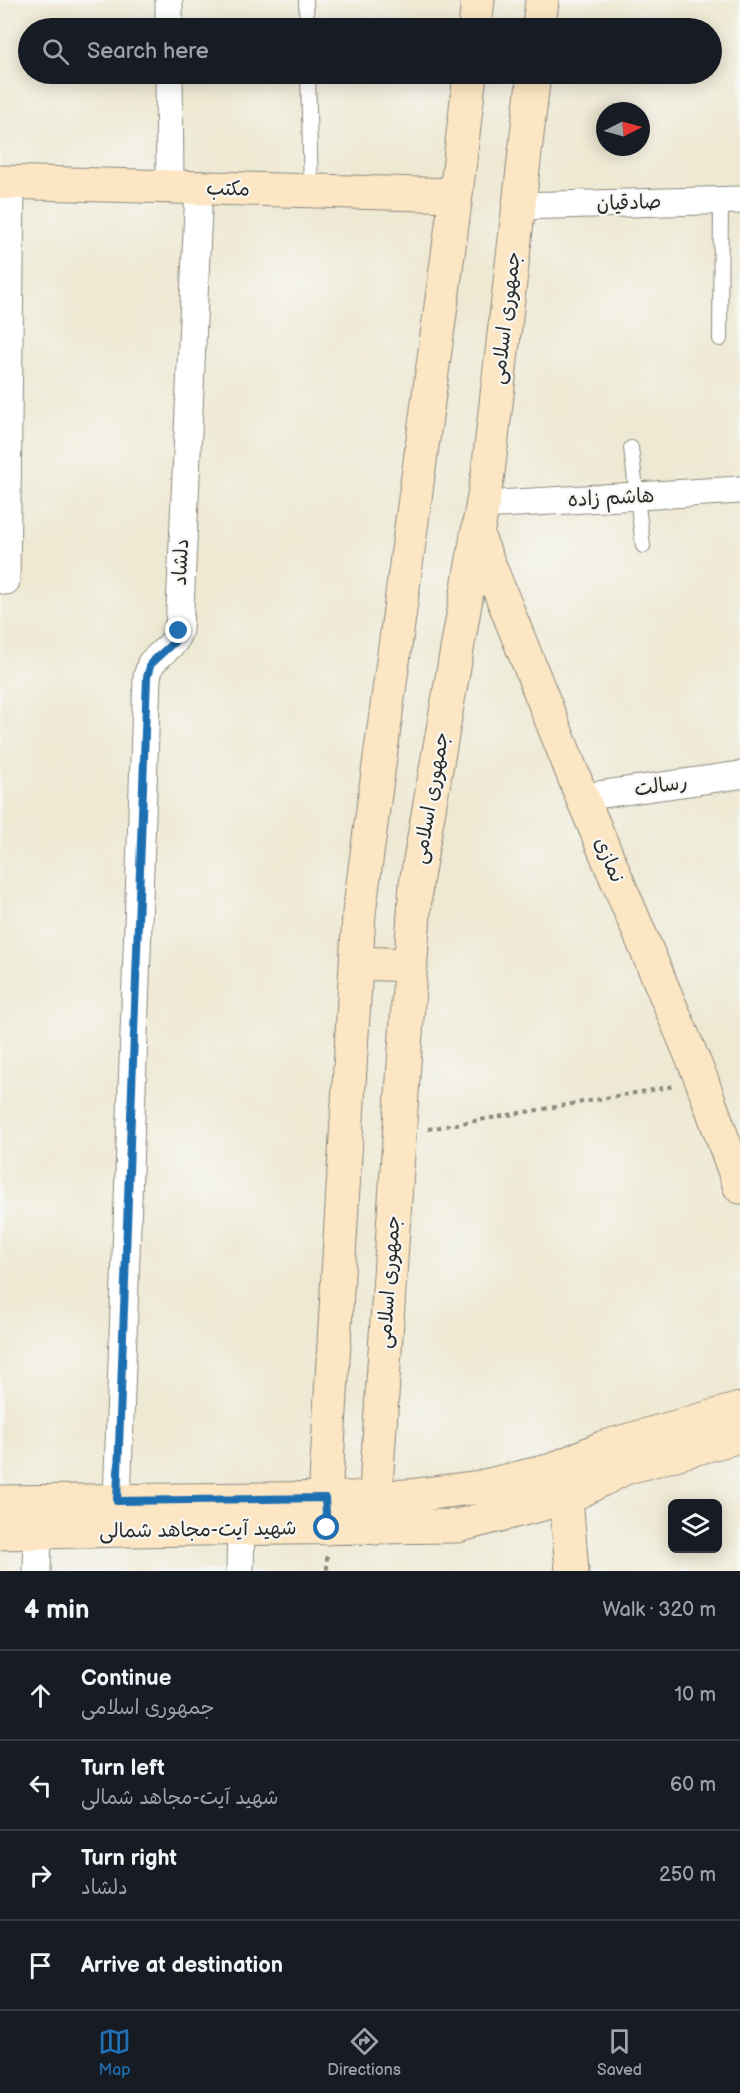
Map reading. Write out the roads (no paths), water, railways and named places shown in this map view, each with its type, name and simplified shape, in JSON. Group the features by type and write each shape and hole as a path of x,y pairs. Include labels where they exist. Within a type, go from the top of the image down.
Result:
{"main road":[{"path":"476,18 478,0"},
{"path":"540,18 542,0"},
{"path":"326,1513 359,913 456,195 469,84"},
{"name":"جمهوری اسلامی","path":"376,1512 416,883 488,473 533,84"},
{"name":"مکتب","path":"6,183 456,195"},
{"name":"نمازی","path":"479,520 582,797 702,1081 740,1186"},
{"path":"356,963 411,965"},
{"name":"شهید آیت-مجاهد شمالی","path":"376,1512 408,1496 480,1487 552,1470 604,1447 740,1409"},
{"name":"شهید آیت-مجاهد شمالی","path":"0,1502 117,1501 326,1513 376,1512 457,1526 566,1498 625,1468 740,1436"},
{"path":"566,1498 572,1571"},
{"name":"شهید آیت-مجاهد شمالی","path":"0,1533 241,1528 326,1513"}],"street":[{"path":"169,0 169,18"},
{"name":"دلشاد","path":"117,1501 147,677 151,663 174,642 179,631 185,187 171,84"},
{"path":"2,586 6,183"},
{"name":"صادقیان","path":"518,206 730,201"},
{"name":"هاشم زاده","path":"479,520 635,496 740,490"},
{"name":"رسالت","path":"582,797 740,775"},
{"path":"240,1571 241,1528"},
{"path":"38,1533 38,1571"}],"lane":[{"path":"306,0 307,18"},
{"path":"308,84 311,191"},
{"path":"720,339 730,201"},
{"path":"631,448 635,496 643,546"}]}
